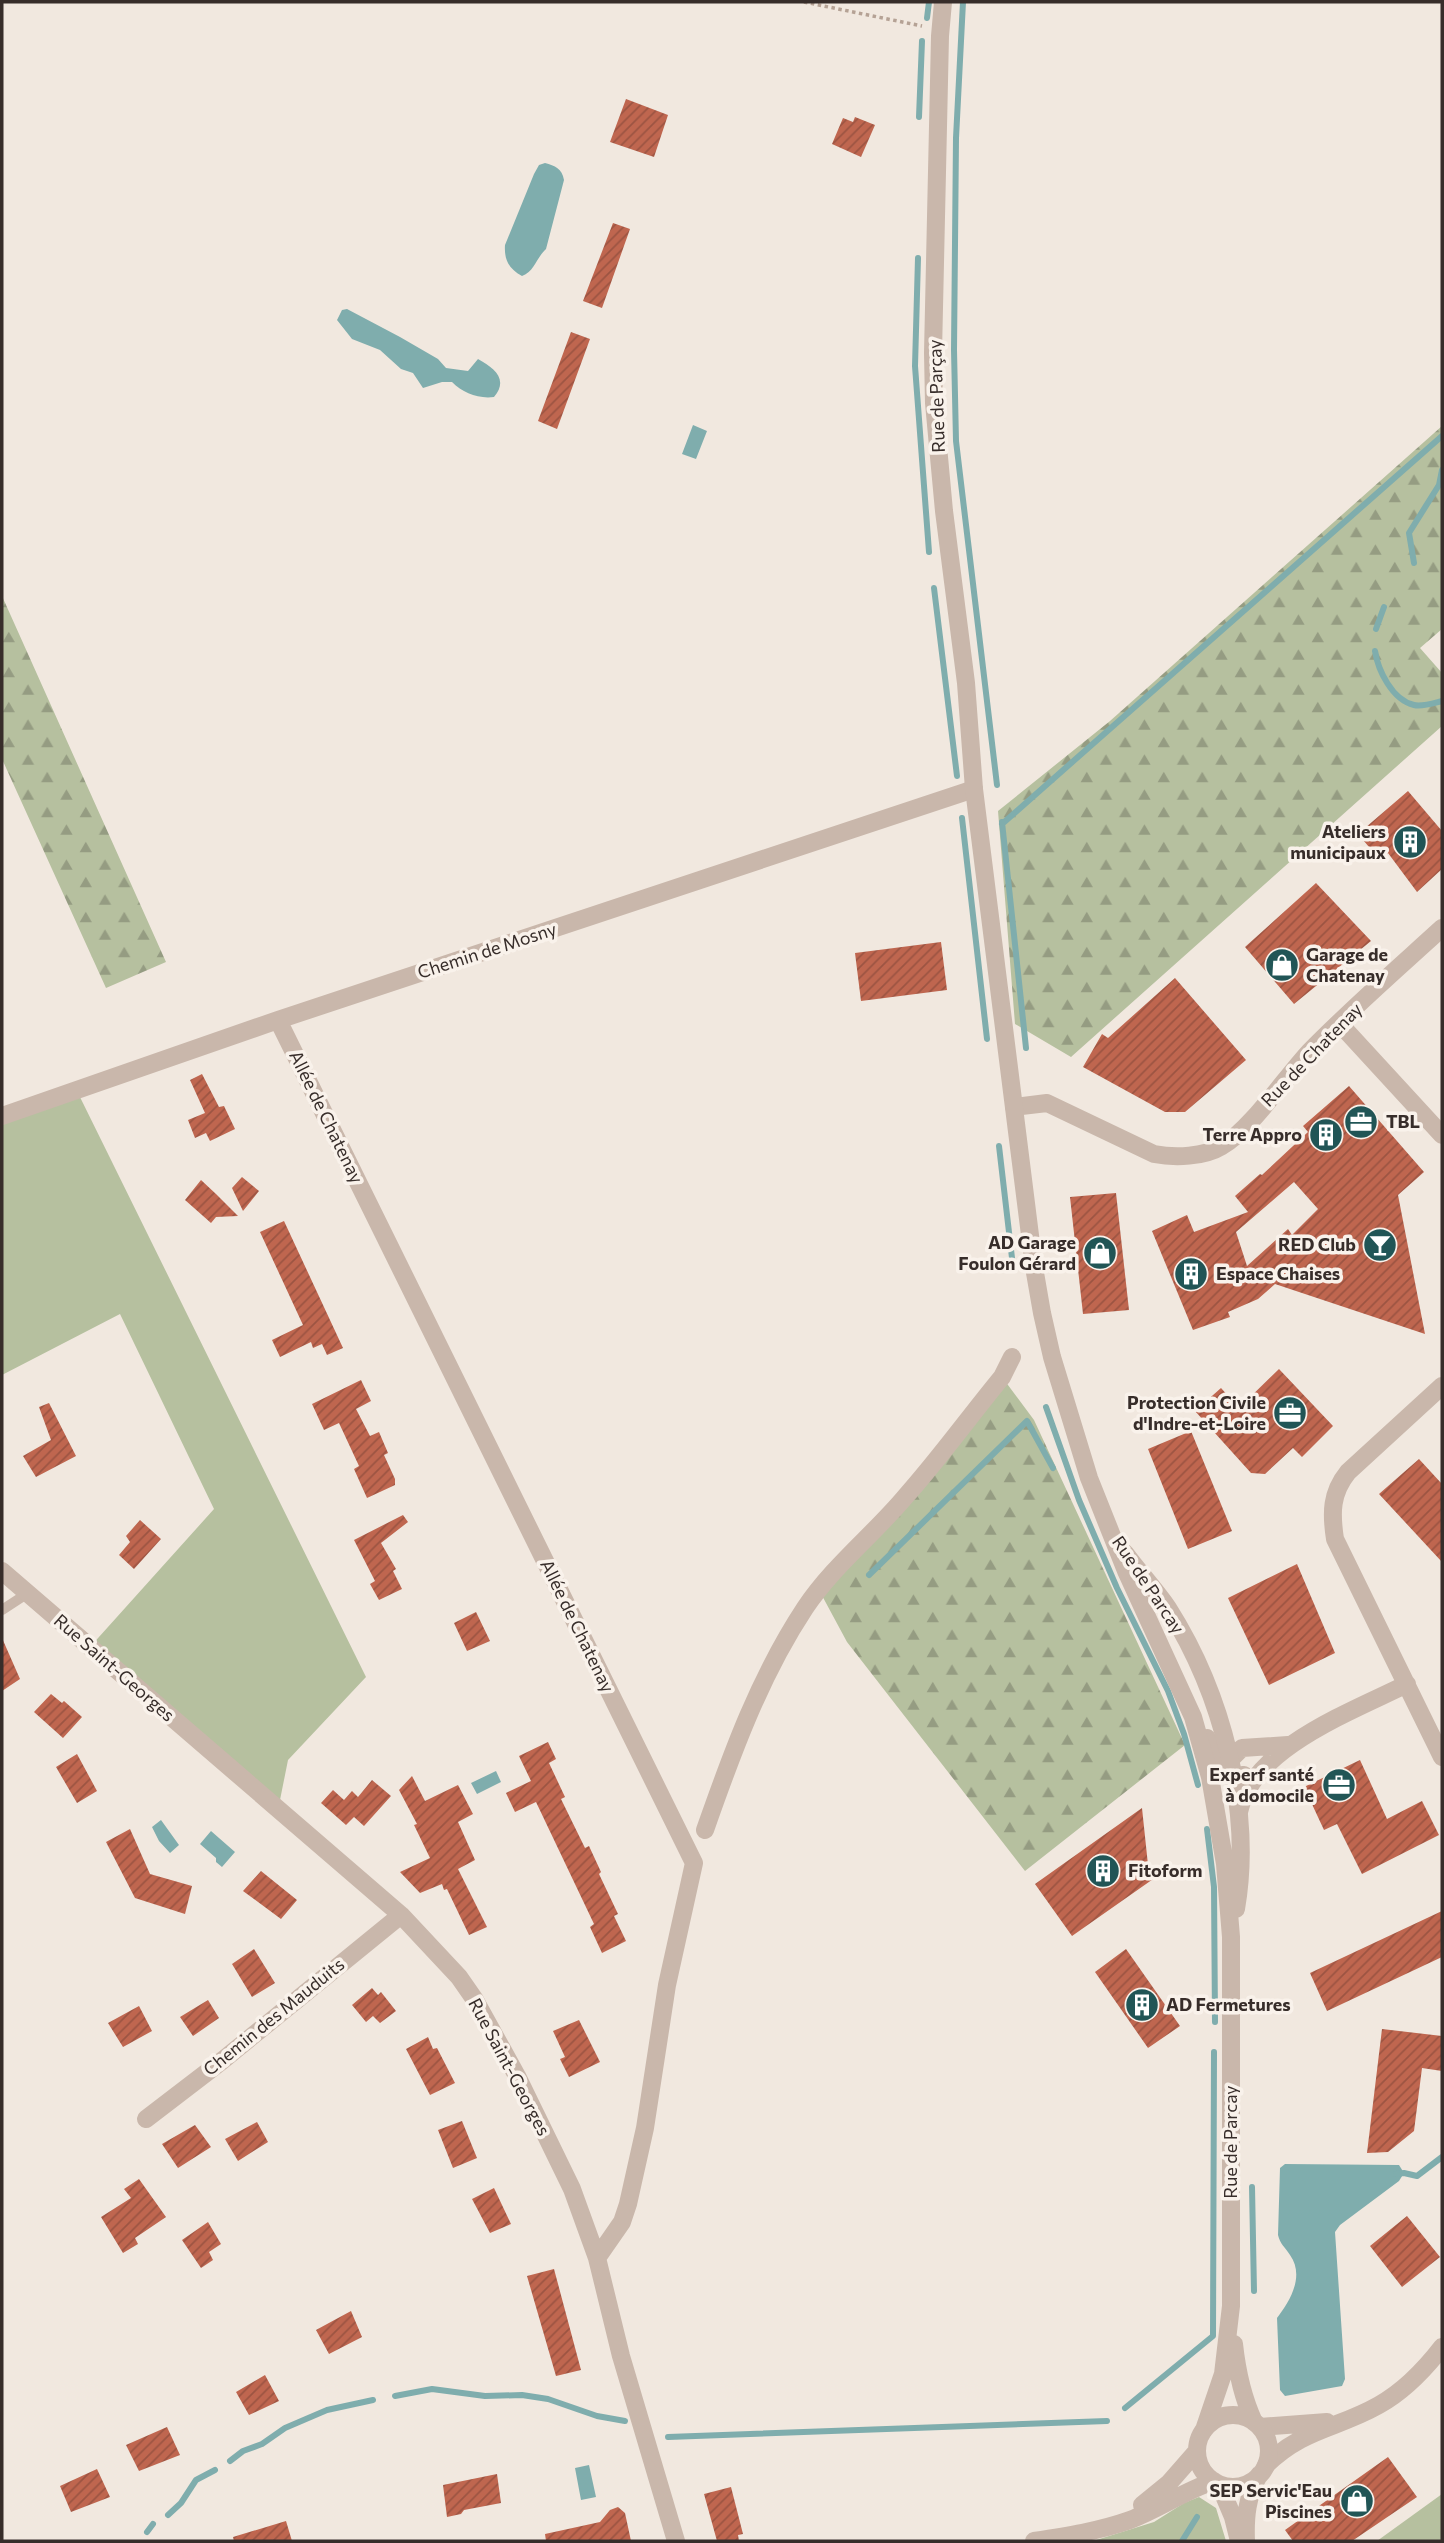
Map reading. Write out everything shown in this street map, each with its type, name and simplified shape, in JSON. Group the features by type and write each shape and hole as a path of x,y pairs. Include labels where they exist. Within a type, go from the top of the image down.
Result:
{"street":[{"name":"Rue de Parçay","path":"943,2 934,403 944,511 966,683 974,789 1042,1313 1070,1419 1089,1478 1110,1527"},
{"name":"Chemin de Mosny","path":"2,1116 278,1020 974,789"},
{"name":"Rue de Chatenay","path":"1014,1107 1047,1103 1154,1154 1197,1154 1221,1147 1231,1140 1339,1023 1442,928"},
{"name":"Allée de Chatenay","path":"278,1020 694,1863"},
{"path":"1339,1023 1442,1135"},
{"path":"597,2258 622,2222 628,2204 645,2128 667,1985 694,1863 744,1724 766,1676 807,1606 837,1569 905,1498 1002,1377 1012,1357"},
{"path":"1442,1386 1348,1472 1340,1483 1332,1507 1335,1539 1442,1757"},
{"name":"Rue de Parcay","path":"1110,1527 1126,1571 1193,1717 1214,1797 1224,1864 1231,1937 1230,2306 1223,2374 1204,2430"},
{"name":"Rue de Parcay","path":"1110,1527 1126,1554 1158,1593 1181,1630 1225,1738 1239,1812 1241,1858 1231,1937"},
{"name":"Rue Saint-Georges","path":"2,1571 401,1914 459,1977 492,2029 572,2189 597,2258 621,2356 676,2541"},
{"path":"1159,1642 1192,1695 1212,1756 1252,1774 1264,1769"},
{"path":"1214,1797 1232,1764 1288,1745 1407,1684"},
{"path":"1239,1812 1245,1793 1288,1745"},
{"name":"Chemin des Mauduits","path":"146,2119 223,2060 401,1914"},
{"name":"Rue de Parcay","path":"1230,2306 1237,2372 1243,2396 1257,2424"},
{"path":"1034,2541 1096,2530 1131,2520 1155,2510 1187,2491 1216,2482 1240,2486 1296,2440 1377,2406 1397,2394 1427,2366 1442,2347"},
{"path":"1239,2541 1233,2517 1216,2482 1202,2468 1197,2451 1204,2430 1212,2422 1233,2415 1257,2424 1347,2418"},
{"path":"1245,2541 1250,2495 1262,2470 1268,2445 1257,2424"},
{"path":"1096,2530 1157,2495 1197,2451"}],"lane":[{"path":"2,1611 28,1593"}],"path":[{"path":"804,2 941,28"}],"green space":[{"path":"1442,426 1442,629 1420,648 1442,673 1442,726 1071,1057 1015,1024 998,811 1110,721"},
{"path":"2,596 166,962 106,988 2,759"},
{"path":"77,1091 366,1677 288,1760 278,1810 90,1647 214,1509 120,1314 2,1375 2,1116"},
{"path":"1002,1377 1034,1420 1185,1745 1025,1871 847,1642 819,1590"},
{"path":"1442,2494 1442,2541 1377,2541"},
{"path":"1199,2497 1216,2508 1226,2541 1093,2541 1154,2522"}],"water":[{"path":"545,163 558,168 564,180 546,249 530,271 522,276 508,264 505,245 534,174 539,165"},
{"path":"347,309 438,359 446,368 468,371 478,359 498,375 498,391 494,397 482,397 461,389 452,382 423,388 413,373 401,369 380,350 352,339 337,320 342,310"},
{"path":"693,425 707,431 696,459 682,454"},
{"path":"496,1771 501,1782 477,1794 471,1783"},
{"path":"161,1820 179,1845 170,1853 159,1841 152,1827"},
{"path":"211,1831 235,1852 222,1867 200,1844"},
{"path":"1285,2164 1399,2165 1404,2173 1399,2181 1340,2225 1335,2232 1345,2379 1342,2386 1285,2396 1280,2390 1277,2318 1291,2296 1296,2271 1278,2235 1280,2168"},
{"path":"589,2465 596,2497 581,2500 575,2468"}],"building":[{"path":"626,99 668,115 654,157 610,142"},
{"path":"855,117 875,125 861,157 832,144 843,118 853,122"},
{"path":"613,223 630,229 602,308 583,301"},
{"path":"571,332 590,339 557,429 538,421"},
{"name":"Ateliers municipaux","path":"1408,791 1442,831 1442,869 1417,892 1388,853 1380,860 1358,834"},
{"path":"1316,883 1371,941 1294,1004 1245,947"},
{"path":"941,942 947,990 861,1001 855,953"},
{"path":"1175,978 1246,1060 1185,1112 1165,1112 1083,1067 1102,1034 1108,1038"},
{"path":"202,1074 219,1107 224,1106 235,1129 210,1141 206,1133 195,1138 188,1120 205,1113 190,1080"},
{"path":"1349,1086 1424,1172 1398,1195 1425,1334 1275,1284 1258,1299 1228,1312 1230,1317 1193,1330 1152,1231 1187,1215 1194,1232 1248,1212 1235,1196 1308,1132 1303,1126","holes":["1294,1182 1318,1209 1292,1235 1288,1229 1247,1266 1236,1232"]},
{"path":"242,1177 259,1191 243,1211 232,1188"},
{"path":"201,1180 238,1216 216,1217 211,1223 185,1200"},
{"name":"AD Garage Foulon Gérard","path":"1116,1193 1129,1310 1083,1314 1070,1197"},
{"path":"284,1221 343,1348 327,1355 322,1344 313,1348 311,1342 280,1357 272,1340 303,1325 260,1232"},
{"path":"1279,1369 1333,1426 1302,1457 1293,1448 1265,1474 1251,1473 1195,1411 1221,1388 1239,1408"},
{"path":"361,1380 371,1401 356,1409 370,1436 379,1432 388,1453 384,1455 395,1479 395,1485 367,1498 354,1469 359,1466 339,1423 324,1430 312,1404"},
{"path":"49,1403 76,1456 36,1477 23,1456 51,1440 39,1407"},
{"path":"1191,1431 1232,1531 1188,1549 1148,1449"},
{"path":"1419,1459 1442,1484 1442,1562 1379,1494"},
{"path":"403,1515 408,1522 381,1543 396,1569 393,1571 402,1589 379,1600 370,1584 375,1581 354,1540"},
{"path":"140,1520 161,1539 134,1569 119,1555 130,1542 126,1536"},
{"path":"1297,1564 1335,1653 1269,1685 1228,1598"},
{"path":"476,1612 490,1641 467,1651 454,1623"},
{"path":"2,1638 20,1679 2,1691"},
{"path":"51,1694 62,1703 64,1701 82,1717 63,1738 34,1712"},
{"path":"548,1742 556,1759 549,1763 565,1797 561,1799 585,1848 589,1846 601,1872 599,1874 618,1914 614,1916 626,1941 602,1953 590,1927 594,1924 536,1802 515,1812 506,1793 531,1781 519,1756"},
{"path":"77,1754 97,1791 77,1803 56,1767"},
{"path":"1360,1760 1387,1819 1422,1801 1439,1835 1362,1874 1337,1824 1324,1830 1304,1787"},
{"path":"412,1776 425,1801 458,1785 473,1814 458,1822 475,1860 458,1869 487,1927 469,1935 442,1884 420,1893 400,1872 430,1858 414,1825 417,1824 399,1790"},
{"path":"372,1780 391,1796 364,1826 354,1817 346,1825 321,1803 333,1790 344,1800 352,1791 358,1797"},
{"name":"Fitoform","path":"1142,1808 1148,1865 1156,1877 1072,1936 1035,1884"},
{"path":"130,1829 150,1874 192,1886 185,1914 135,1898 106,1842"},
{"path":"261,1871 297,1900 281,1919 243,1891"},
{"path":"1442,1911 1442,1957 1327,2011 1310,1973"},
{"path":"254,1949 275,1983 252,1997 232,1964"},
{"name":"AD Fermetures","path":"1126,1949 1180,2026 1148,2048 1095,1972"},
{"path":"372,1988 378,1995 381,1992 396,2011 380,2023 373,2016 366,2022 352,2005"},
{"path":"208,2000 219,2018 193,2036 180,2017"},
{"path":"139,2006 152,2031 123,2047 108,2023"},
{"path":"579,2020 600,2062 569,2077 560,2059 565,2057 553,2031"},
{"path":"1382,2029 1442,2036 1442,2071 1422,2068 1414,2131 1388,2152 1367,2153"},
{"path":"428,2037 433,2049 437,2048 455,2083 430,2095 406,2049"},
{"path":"462,2121 477,2158 453,2168 438,2130"},
{"path":"257,2122 268,2142 238,2161 225,2139"},
{"path":"195,2125 211,2147 178,2168 162,2144"},
{"path":"139,2179 166,2217 135,2238 138,2244 123,2253 101,2217 131,2198 124,2189"},
{"path":"494,2188 511,2224 490,2233 472,2199"},
{"path":"1407,2216 1440,2257 1402,2287 1370,2246"},
{"path":"208,2222 221,2244 209,2252 213,2260 201,2268 182,2240"},
{"path":"554,2269 581,2370 556,2376 527,2276"},
{"path":"351,2311 362,2337 329,2354 316,2330"},
{"path":"265,2375 279,2401 249,2415 236,2392"},
{"path":"167,2427 180,2455 139,2471 126,2445"},
{"path":"1388,2457 1417,2497 1352,2541 1293,2541 1285,2530"},
{"path":"97,2469 110,2497 71,2512 60,2486"},
{"path":"497,2474 501,2503 464,2510 461,2514 447,2517 443,2485"},
{"path":"731,2487 743,2534 738,2535 739,2541 717,2541 704,2494"},
{"path":"618,2507 625,2513 631,2541 546,2541 545,2534 600,2522 610,2510"},
{"path":"286,2521 292,2541 234,2541 233,2537"}],"waterway":[{"path":"927,18 929,2"},
{"path":"963,2 956,138 956,441 997,785"},
{"path":"919,117 922,41"},
{"path":"918,258 915,366 929,552"},
{"path":"1002,824 1442,436"},
{"path":"1414,563 1409,533 1439,485 1442,470"},
{"path":"934,588 957,776"},
{"path":"1376,629 1384,607"},
{"path":"1375,651 1387,683 1399,697 1417,705 1442,701"},
{"path":"962,818 987,1039"},
{"path":"1002,822 1026,1048"},
{"path":"999,1146 1012,1258"},
{"path":"1046,1407 1079,1500 1117,1588 1168,1691 1184,1734 1198,1785"},
{"path":"869,1575 1027,1421 1053,1468"},
{"path":"1207,1829 1214,1887 1215,2022"},
{"path":"1125,2408 1213,2336 1214,2052"},
{"path":"1396,2174 1417,2176 1442,2157"},
{"path":"1252,2187 1254,2291"},
{"path":"395,2396 432,2389 485,2396 522,2395 548,2399 597,2416 625,2421"},
{"path":"230,2461 285,2428 327,2410 373,2400"},
{"path":"668,2437 1107,2421"},
{"path":"168,2515 181,2503 196,2480 215,2470"},
{"path":"1182,2541 1197,2517"},
{"path":"147,2532 153,2524"}],"place":[{"name":"Ateliers municipaux","path":"1410,842"},
{"name":"Garage de Chatenay","path":"1282,965"},
{"name":"TBL","path":"1361,1122"},
{"name":"Terre Appro","path":"1326,1135"},
{"name":"RED Club","path":"1380,1245"},
{"name":"AD Garage Foulon Gérard","path":"1100,1253"},
{"name":"Espace Chaises","path":"1191,1274"},
{"name":"Protection Civile d'Indre-et-Loire","path":"1290,1413"},
{"name":"Experf santé à domocile","path":"1339,1785"},
{"name":"Fitoform","path":"1103,1871"},
{"name":"AD Fermetures","path":"1142,2005"},
{"name":"SEP Servic'Eau Piscines","path":"1357,2501"}]}
